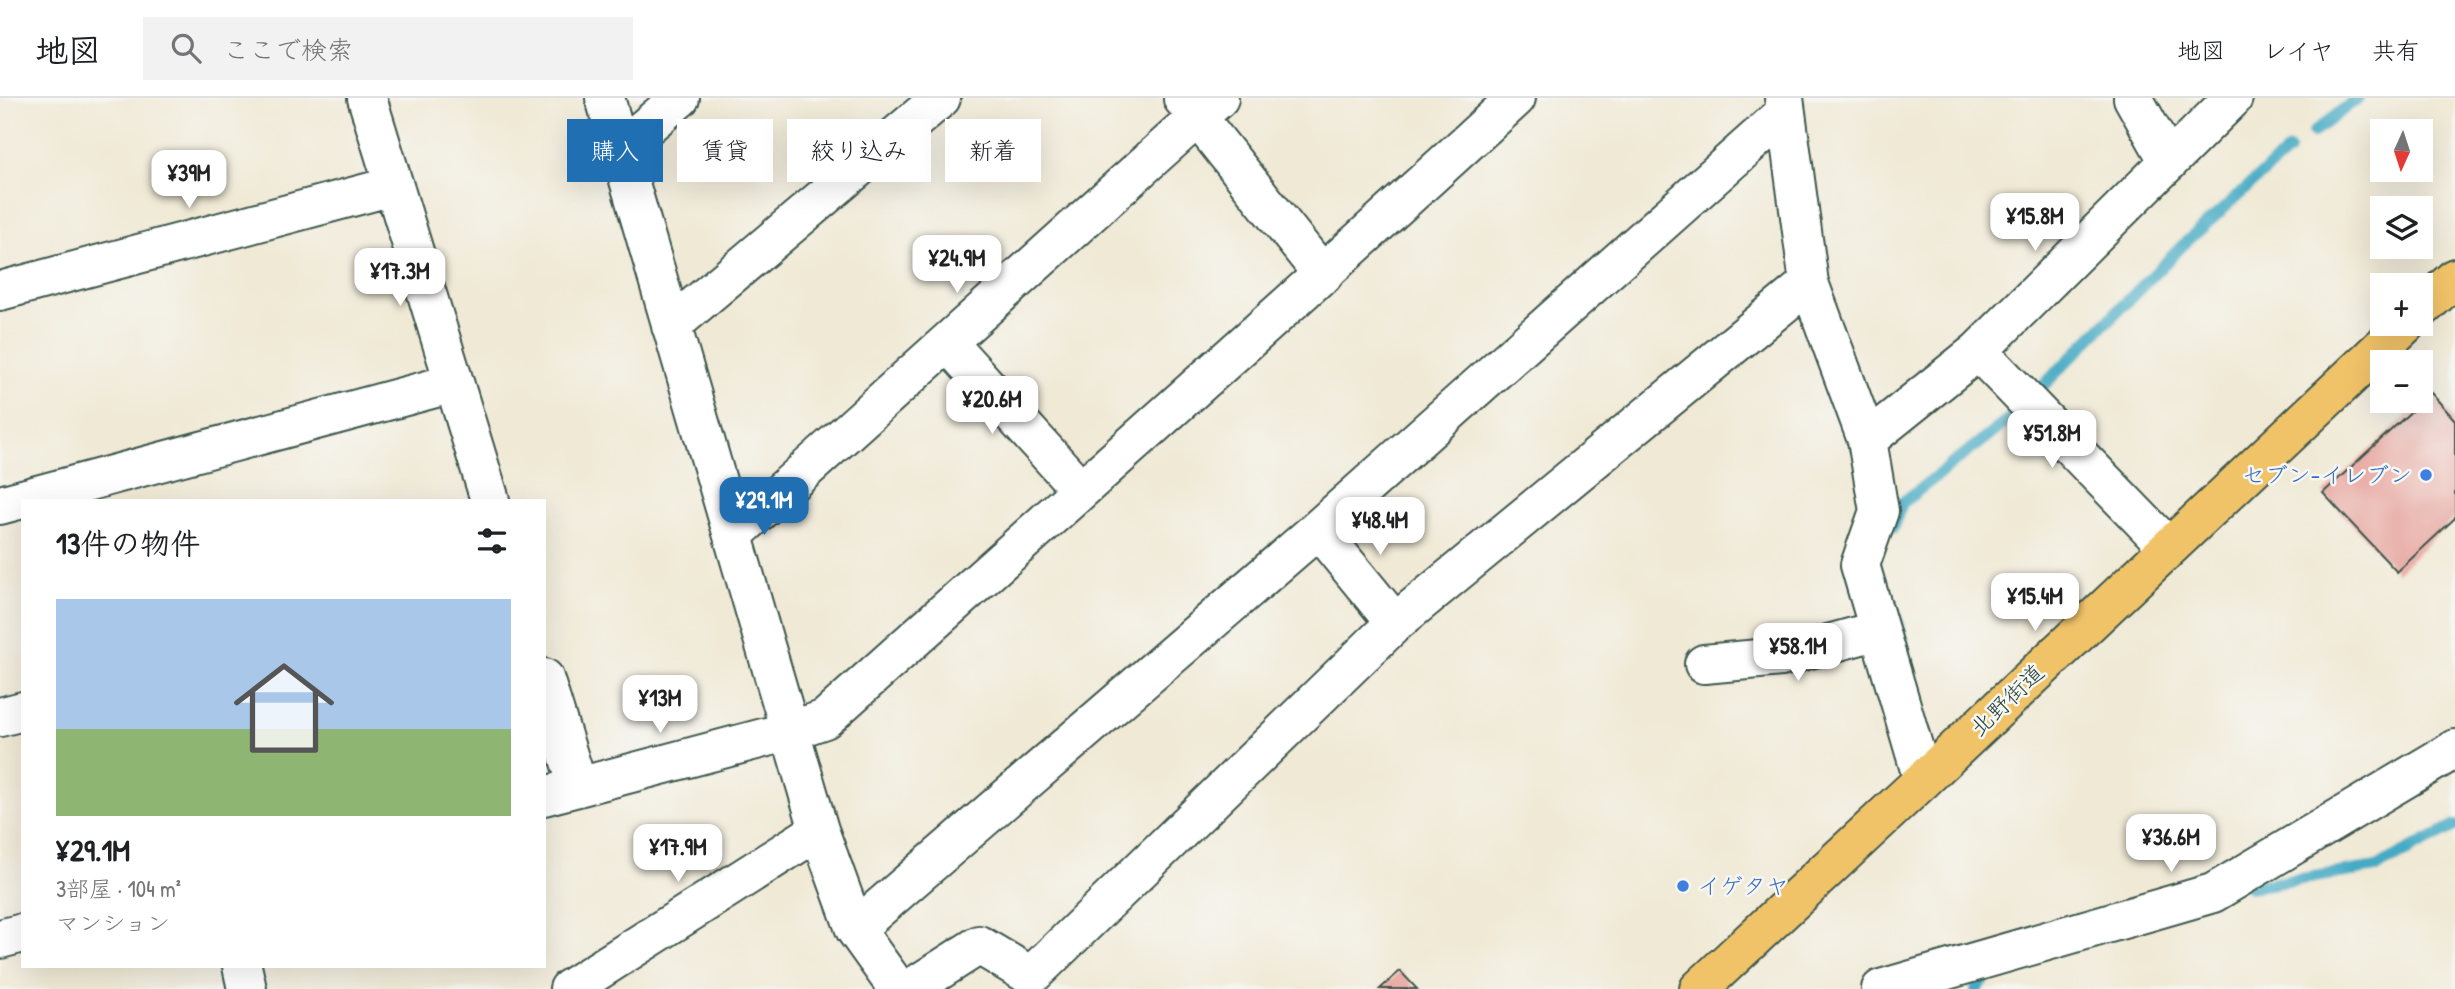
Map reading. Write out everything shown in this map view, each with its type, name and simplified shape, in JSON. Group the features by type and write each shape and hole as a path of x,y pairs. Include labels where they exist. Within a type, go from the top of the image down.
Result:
{"main road":[{"path":"2433,298 2455,278"},
{"name":"北野街道","path":"1703,987 2393,336"}],"street":[{"path":"366,98 490,499"},
{"path":"605,98 611,119"},
{"path":"671,326 941,98"},
{"path":"546,691 561,792 790,731 825,719 1323,275 1516,98"},
{"path":"2133,98 2169,162"},
{"path":"1867,440 1978,352 2233,98"},
{"path":"653,119 671,102"},
{"path":"733,535 948,343 1200,104 1323,275"},
{"path":"1785,105 1809,283 1867,440 1880,511 1860,565 1923,780"},
{"path":"855,929 1318,529 1785,105"},
{"path":"630,182 819,830 855,929 898,989"},
{"path":"0,291 393,186"},
{"path":"910,989 979,946 1031,976 1395,622 1809,283"},
{"path":"948,343 1080,489"},
{"path":"1978,352 2168,548"},
{"path":"22,499 454,383"},
{"path":"0,505 21,499"},
{"path":"1318,529 1395,622"},
{"path":"1704,664 1781,657 1879,630"},
{"path":"0,717 21,712"},
{"path":"1881,989 2213,893 2455,749"},
{"path":"569,989 819,830"},
{"path":"0,939 21,934"},
{"path":"242,968 247,989"}],"building":[{"path":"2433,395 2455,420 2455,518 2397,572 2323,493 2409,413 2433,413"},
{"path":"1400,971 1417,989 1380,989"}],"waterway":[{"path":"2313,133 2358,98"},
{"path":"2045,384 2184,244 2289,150"},
{"path":"1892,528 1902,503 2016,414"},
{"path":"1887,595 1896,616 1905,654"},
{"path":"2250,887 2377,867 2455,826"},
{"path":"1976,989 1993,969"}],"place":[{"name":"セブン-イレブン","path":"2426,475"},
{"name":"イゲタヤ","path":"1683,886"}]}
